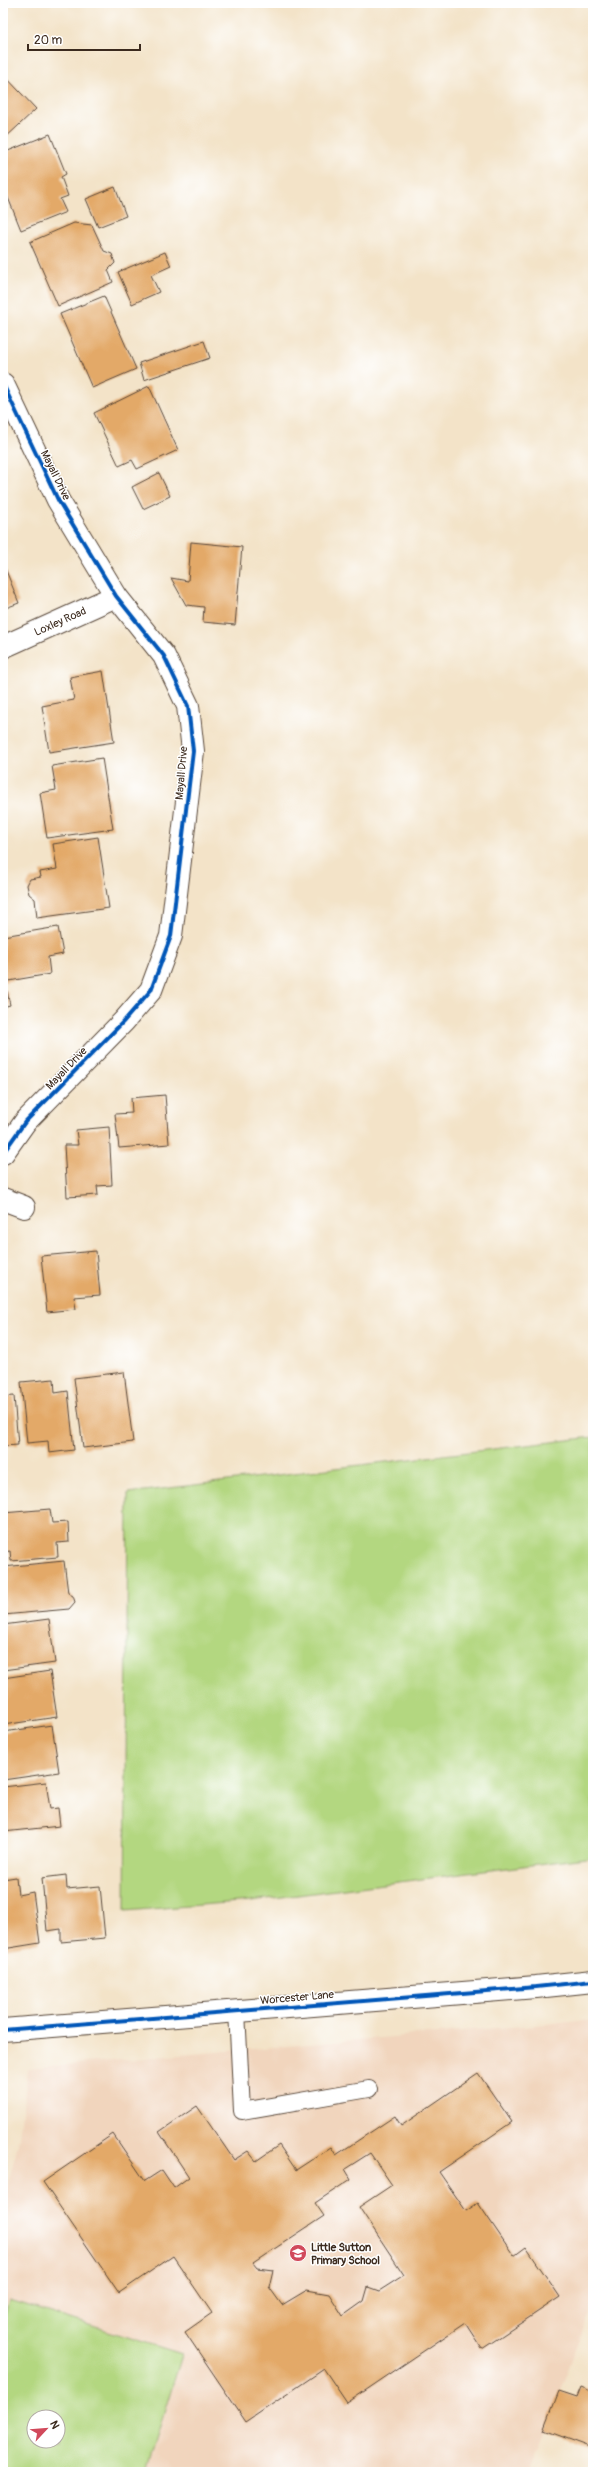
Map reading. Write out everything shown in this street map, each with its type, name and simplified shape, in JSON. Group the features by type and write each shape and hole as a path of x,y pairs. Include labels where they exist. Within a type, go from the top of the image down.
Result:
{"street":[{"name":"Mayall Drive","path":"3,384 58,500 116,596 164,656 188,706 194,751 171,936 151,990 124,1021 25,1122 3,1153"},
{"name":"Loxley Road","path":"3,647 116,596"},
{"path":"3,1199 24,1207"},
{"name":"Worcester Lane","path":"3,2030 536,1987 593,1980"}],"lane":[{"path":"237,2011 242,2111 369,2089"}],"shaded area":[{"name":"Little Sutton Primary School","path":"593,2020 593,2304 529,2472 3,2472 3,2203 18,2144 28,2068"}],"green space":[{"path":"593,1437 593,1857 251,1901 125,1911 128,1493"},
{"path":"9,2300 182,2354 146,2472 3,2472 3,2321"}],"building":[{"path":"3,74 36,109 3,140"},
{"path":"50,134 66,174 61,177 68,196 60,199 66,212 21,230 3,185 3,153"},
{"path":"115,187 126,216 98,227 86,199"},
{"path":"74,223 92,225 104,251 112,254 115,263 108,270 113,282 58,306 30,242"},
{"path":"165,252 171,266 151,275 159,292 132,304 118,272"},
{"path":"104,296 136,369 92,388 60,314"},
{"path":"204,341 210,358 144,380 139,363"},
{"path":"149,386 178,450 137,469 132,460 119,466 94,413"},
{"path":"159,473 170,496 143,509 132,487"},
{"path":"191,542 242,547 235,625 203,622 204,607 186,605 171,578 188,581"},
{"path":"3,563 19,603 3,609"},
{"path":"103,671 114,742 49,752 42,706 74,700 70,677"},
{"path":"102,758 113,829 47,838 40,793 56,790 52,766"},
{"path":"98,837 109,908 37,918 35,899 29,894 27,885 30,879 41,877 40,872 57,869 53,844"},
{"path":"58,927 63,954 48,957 50,974 3,982 3,936"},
{"path":"3,991 7,991 10,1005 3,1007"},
{"path":"165,1095 169,1144 119,1148 115,1114 132,1113 131,1098"},
{"path":"109,1127 112,1185 97,1186 98,1195 67,1197 64,1145 78,1145 76,1130"},
{"path":"96,1251 100,1295 74,1297 76,1309 47,1312 41,1256"},
{"path":"124,1372 133,1442 83,1448 74,1378"},
{"path":"54,1379 55,1393 68,1391 74,1450 49,1453 48,1441 27,1443 21,1382"},
{"path":"14,1396 18,1445 3,1446 3,1397"},
{"path":"50,1509 52,1523 68,1522 69,1542 57,1543 58,1557 11,1561 10,1551 3,1552 3,1513"},
{"path":"64,1561 68,1593 73,1596 75,1602 69,1609 3,1615 3,1567"},
{"path":"49,1619 55,1663 3,1670 3,1625"},
{"path":"50,1671 57,1717 3,1725 3,1678"},
{"path":"52,1725 59,1772 3,1780 3,1732"},
{"path":"46,1782 50,1809 58,1808 60,1826 3,1832 3,1787"},
{"path":"66,1875 67,1889 100,1886 105,1938 61,1942 61,1929 47,1931 42,1878"},
{"path":"16,1877 18,1895 33,1892 40,1943 3,1949 3,1879"},
{"path":"478,2073 512,2122 439,2172 466,2211 478,2203 514,2256 526,2247 560,2297 482,2349 465,2323 347,2403 324,2369 246,2422 185,2332 212,2313 173,2256 119,2293 43,2182 113,2134 145,2181 162,2170 174,2188 189,2177 159,2132 197,2106 234,2160 248,2151 256,2161 279,2145 296,2170 331,2147 336,2155 395,2116 401,2126","holes":["370,2153 392,2185 359,2207 404,2275 379,2291 368,2287 364,2301 343,2316 329,2294 307,2290 282,2305 269,2287 273,2270 257,2268 253,2263 324,2216 315,2203 351,2179 345,2169"]},
{"path":"581,2387 593,2392 593,2448 544,2430 559,2391 577,2397"}],"cycle path":[{"path":"3,384 58,500 116,596 164,656 188,706 193,751 171,936 151,990 124,1021 25,1122 3,1153"},
{"path":"3,2030 536,1987 593,1981"}],"place":[{"name":"Little Sutton Primary School","path":"298,2253"}]}
